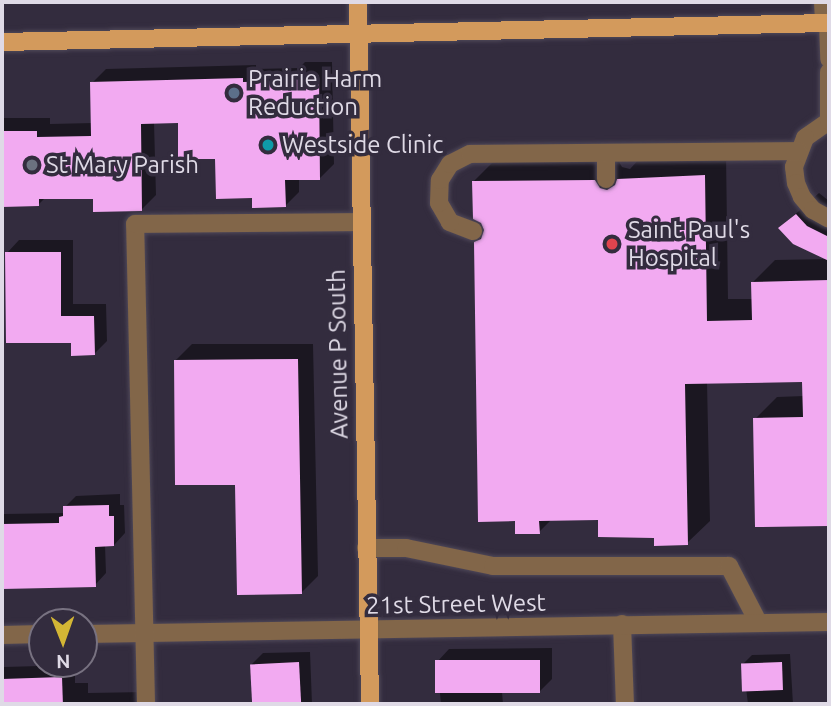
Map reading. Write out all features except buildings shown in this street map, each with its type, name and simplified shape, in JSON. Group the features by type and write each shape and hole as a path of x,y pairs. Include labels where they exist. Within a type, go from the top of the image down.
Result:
{"main road":[{"name":"Avenue P South","path":"358,2 370,704"},
{"path":"2,42 827,23"}],"street":[{"path":"823,2 829,59"},
{"path":"829,72 829,121 805,138 794,167 802,197 813,210 829,219"},
{"path":"473,231 450,222 439,203 440,180 450,164 470,154 798,151"},
{"path":"606,153 606,179"},
{"path":"146,704 135,224 360,222"},
{"path":"366,548 406,548 493,566 729,566 758,622"},
{"name":"21st Street West","path":"98,634 829,622"},
{"path":"622,624 625,704"},
{"path":"2,635 28,634"}],"place":[{"name":"Prairie Harm Reduction","path":"234,93"},
{"name":"Westside Clinic","path":"268,145"},
{"name":"St Mary Parish","path":"32,165"},
{"name":"Saint Paul's Hospital","path":"612,244"}]}
